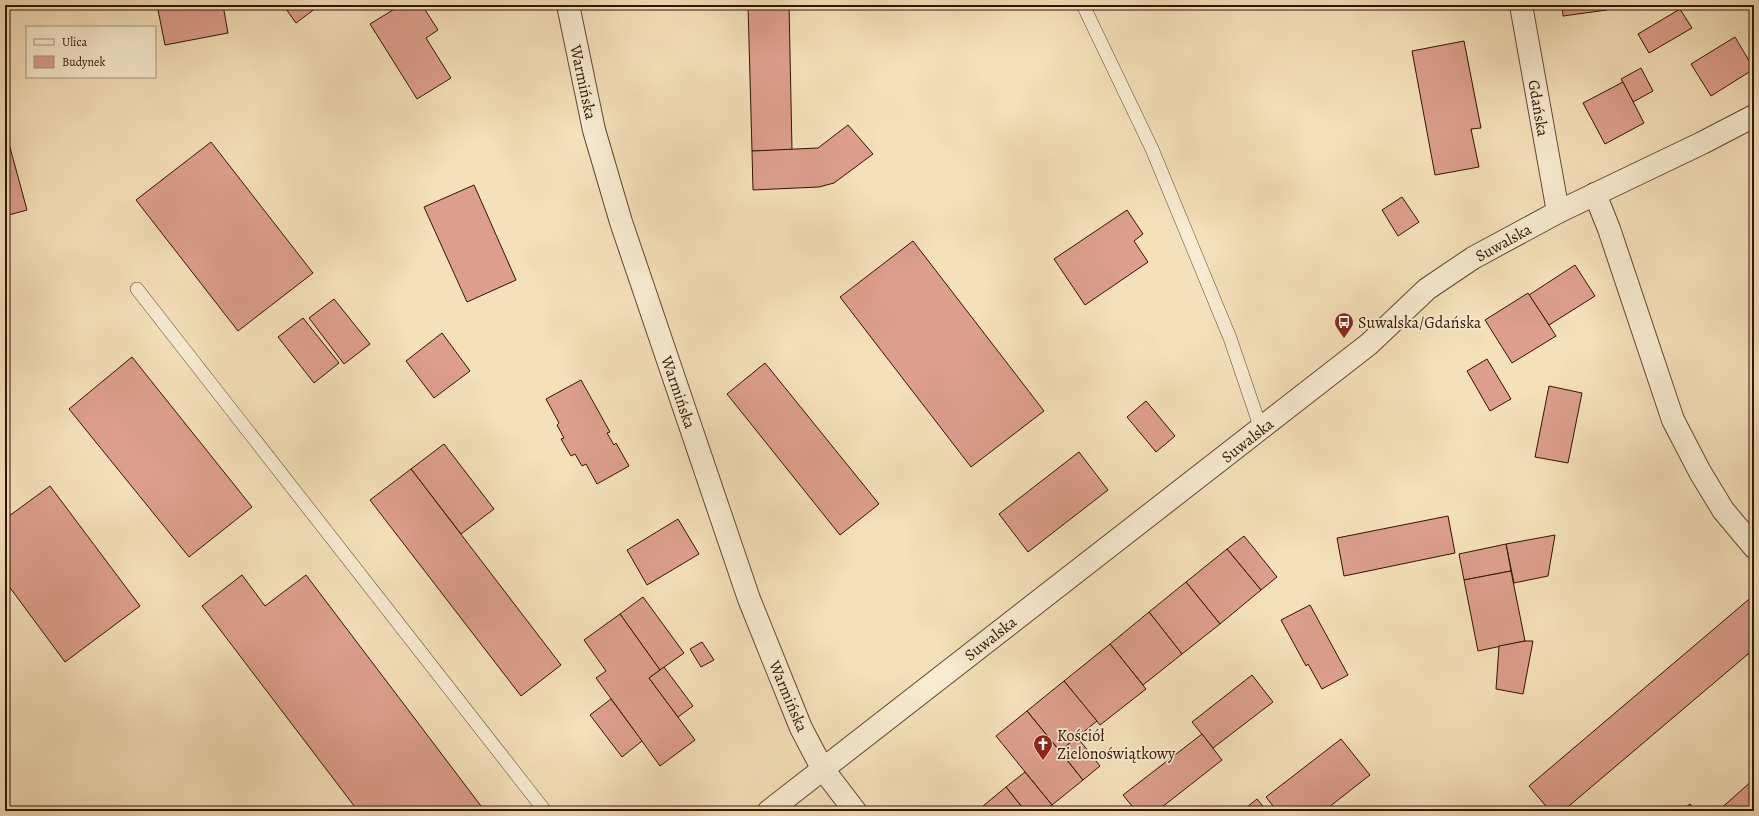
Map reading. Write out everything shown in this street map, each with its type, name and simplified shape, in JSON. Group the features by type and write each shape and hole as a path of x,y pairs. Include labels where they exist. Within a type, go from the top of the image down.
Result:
{"street":[{"name":"Warmińska","path":"568,5 594,130 621,222 749,599 801,728 822,768 855,811"},
{"name":"Gdańska","path":"1521,5 1558,212"},
{"name":"Suwalska","path":"769,811 822,768 1369,344 1428,289 1473,258 1558,212 1702,143 1754,116"},
{"path":"1595,194 1611,235 1673,420 1700,472 1723,510 1754,548"}],"lane":[{"path":"1083,5 1158,164 1230,338 1261,429"},
{"path":"137,289 545,811"}],"building":[{"path":"157,5 223,5 228,33 165,45"},
{"path":"283,5 320,5 296,23"},
{"path":"401,5 422,5 438,30 426,38 451,78 417,99 370,24"},
{"path":"748,5 789,5 792,150 752,151"},
{"path":"1562,5 1606,5 1607,10 1563,16"},
{"path":"1680,9 1692,28 1649,53 1638,34"},
{"path":"1735,37 1754,69 1711,96 1691,64"},
{"path":"1464,41 1481,128 1471,129 1479,167 1435,175 1412,51"},
{"path":"1641,68 1653,91 1633,102 1621,79"},
{"path":"1623,82 1644,123 1605,144 1583,103"},
{"path":"848,125 873,154 834,183 819,187 753,190 752,151 818,148"},
{"path":"5,129 27,210 5,216"},
{"path":"211,142 313,273 238,331 136,200"},
{"path":"474,185 516,280 467,302 424,207"},
{"path":"1402,197 1419,222 1398,236 1382,210"},
{"path":"1127,210 1143,234 1134,241 1148,262 1085,305 1054,259"},
{"path":"913,241 1044,411 971,467 840,297"},
{"path":"1575,265 1595,296 1549,325 1529,295"},
{"path":"1528,293 1556,336 1512,363 1485,320"},
{"path":"334,299 370,344 344,364 309,318"},
{"path":"303,318 339,363 314,383 278,337"},
{"path":"442,333 470,371 434,398 406,361"},
{"path":"132,357 252,507 189,557 69,409"},
{"path":"1487,359 1511,399 1490,411 1467,371"},
{"path":"765,363 879,504 840,535 727,394"},
{"path":"581,380 610,432 607,433 614,445 616,443 629,466 597,484 586,464 582,466 575,454 571,456 561,439 564,438 557,425 559,423 546,399"},
{"path":"1549,386 1582,393 1568,463 1535,457"},
{"path":"1146,401 1175,436 1156,452 1127,417"},
{"path":"444,444 494,509 461,534 411,469"},
{"path":"1079,452 1108,490 1028,552 999,514"},
{"path":"411,469 561,665 521,696 370,500"},
{"path":"50,486 140,606 65,662 5,581 5,519"},
{"path":"1448,516 1455,553 1344,576 1337,538"},
{"path":"678,519 699,554 647,585 627,550"},
{"path":"1555,535 1548,576 1514,583 1506,544"},
{"path":"1244,536 1277,577 1261,590 1227,549"},
{"path":"1506,544 1511,571 1464,580 1459,554"},
{"path":"1227,549 1261,590 1220,624 1186,582"},
{"path":"1511,571 1525,641 1478,651 1464,580"},
{"path":"242,575 265,606 306,575 481,806 475,811 358,811 202,606"},
{"path":"1186,582 1220,624 1182,654 1149,612"},
{"path":"1754,595 1754,649 1563,811 1550,811 1529,786"},
{"path":"643,597 684,653 660,670 620,614"},
{"path":"1310,605 1348,675 1322,689 1308,664 1306,666 1281,620"},
{"path":"1149,612 1182,654 1143,685 1110,644"},
{"path":"620,614 660,670 649,678 695,740 660,766 596,678 606,671 584,640"},
{"path":"1533,641 1523,694 1496,689 1499,646"},
{"path":"702,642 714,660 701,667 690,649"},
{"path":"1110,644 1146,689 1100,725 1064,681"},
{"path":"664,667 693,706 678,717 649,678"},
{"path":"1252,675 1273,702 1213,748 1192,722"},
{"path":"1064,681 1097,721 1060,751 1027,711"},
{"path":"611,699 642,741 622,757 590,715"},
{"name":"Kościół Zielonoświątkowy","path":"1027,711 1083,780 1052,805 996,736"},
{"path":"1202,734 1222,760 1157,811 1136,811 1123,795"},
{"path":"1077,737 1100,766 1083,780 1060,751"},
{"path":"1341,739 1370,775 1324,811 1277,811 1266,797"},
{"path":"1025,772 1052,805 1045,811 1025,811 1006,787"},
{"path":"1754,779 1754,811 1718,811"},
{"path":"1006,787 1025,811 977,811"},
{"path":"1257,799 1267,811 1242,811"},
{"path":"1690,804 1696,811 1681,811"}],"place":[{"name":"Suwalska/Gdańska","path":"1344,339"},
{"name":"Kościół Zielonoświątkowy","path":"1043,761"}]}
